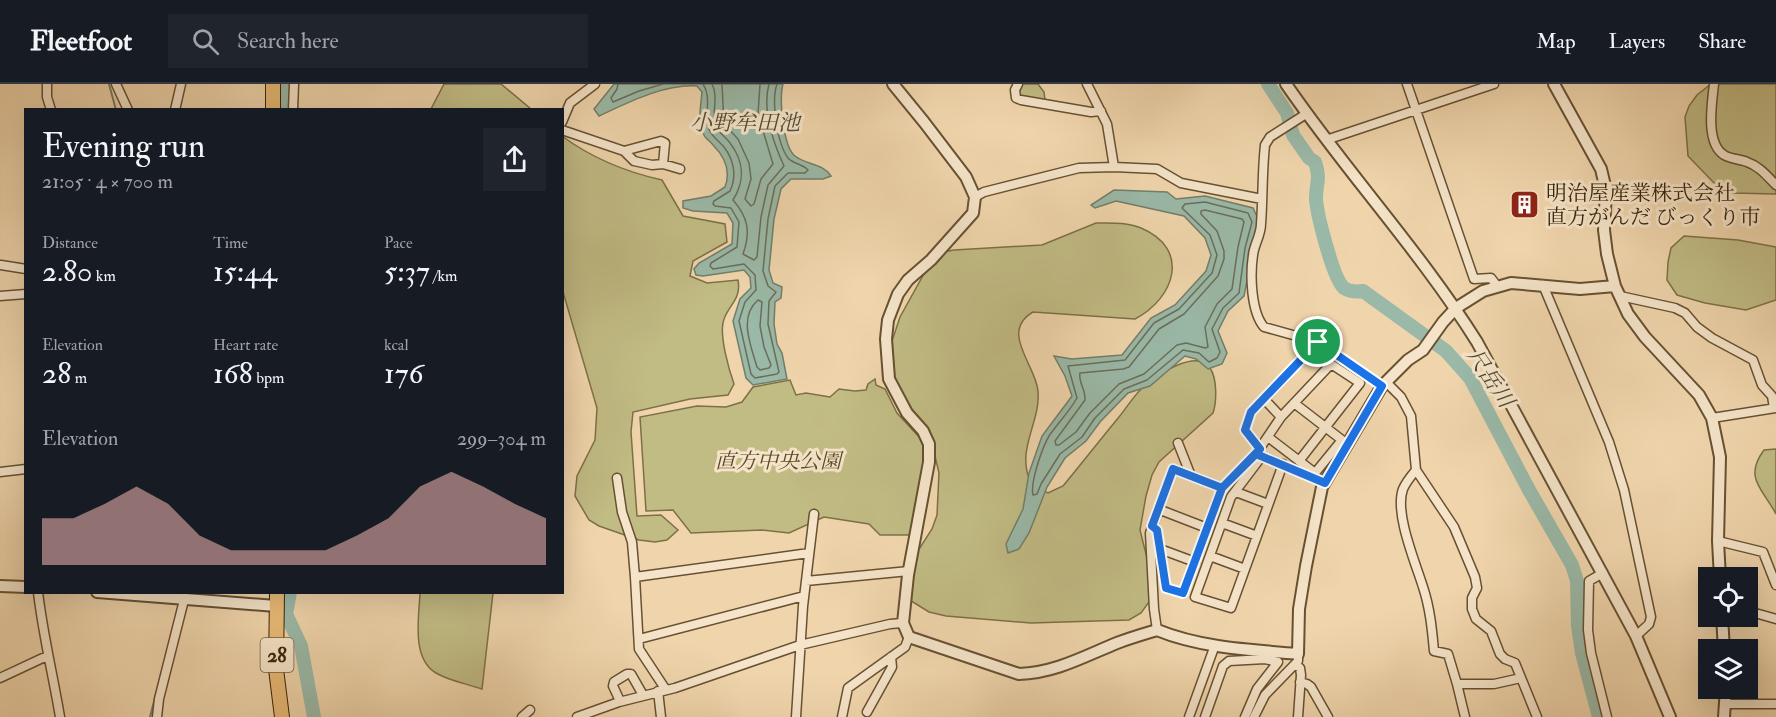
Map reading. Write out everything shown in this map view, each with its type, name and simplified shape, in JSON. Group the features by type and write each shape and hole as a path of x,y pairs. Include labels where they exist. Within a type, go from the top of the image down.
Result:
{"main road":[{"path":"273,84 273,108"},
{"name":"28","path":"277,599 276,669 282,717"}],"street":[{"path":"47,84 47,97 50,108"},
{"path":"117,84 127,108"},
{"path":"176,108 182,84"},
{"path":"293,108 294,84"},
{"path":"564,117 570,103 595,84"},
{"path":"842,717 848,688 905,646 909,637 903,623 909,571 929,462 928,444 923,431 907,413 888,379 886,339 888,320 898,294 908,280 973,213 975,197 966,177 893,84"},
{"path":"1018,84 1015,90 1016,98 1021,100 1091,112 1101,111"},
{"path":"1087,84 1107,124 1114,166"},
{"path":"1286,84 1302,117 1326,140 1387,215 1456,308 1494,371 1636,636 1670,717"},
{"path":"1407,84 1474,279 1491,278 1497,286"},
{"path":"1326,140 1494,84"},
{"path":"1554,84 1601,169 1606,190 1607,254 1617,291 1628,314 1645,337 1699,395 1712,418 1720,457 1719,567"},
{"path":"1714,84 1711,120 1713,137 1718,150 1725,156 1749,162 1776,185"},
{"path":"1302,117 1270,137 1265,145 1261,226 1253,255 1253,290 1258,320 1264,327 1272,330 1318,342 1401,397 1412,416 1416,470 1454,527 1475,578 1477,588 1472,598 1472,609 1476,619 1491,631 1504,659 1515,663 1537,717"},
{"path":"564,131 624,151 634,161 652,165 663,164 680,169"},
{"path":"624,151 661,141 665,143 663,164"},
{"path":"975,197 984,192 1079,168 1114,166 1157,169 1181,183 1262,199"},
{"path":"1,265 24,269"},
{"path":"1298,717 1299,609 1322,488 1384,384 1408,360 1423,350 1456,308 1470,298 1497,286 1511,283 1617,291 1675,308 1712,338 1753,360 1762,385 1772,396 1775,408 1712,418"},
{"path":"1543,285 1609,442 1624,490 1651,617 1649,624 1636,636"},
{"path":"0,296 24,294"},
{"path":"1315,475 1282,464 1259,453 1245,430 1251,412 1318,342"},
{"path":"1282,464 1231,608 1195,597 1231,497 1281,417 1331,364 1360,383 1299,461"},
{"path":"1264,399 1281,417"},
{"path":"1294,403 1342,440 1315,475"},
{"path":"1268,437 1325,483"},
{"path":"1178,443 1191,476"},
{"path":"1152,526 1157,530 1166,588 1183,593 1222,488 1259,453"},
{"path":"0,472 24,469"},
{"path":"1157,630 1150,533 1173,469 1222,488"},
{"path":"1416,470 1402,491 1408,545 1430,613 1434,651 1448,654 1465,717"},
{"path":"617,478 622,512 632,542 639,649 662,691 661,717"},
{"path":"1236,492 1268,504"},
{"path":"1158,509 1207,528"},
{"path":"796,717 804,596 814,514"},
{"path":"1221,523 1257,536"},
{"path":"1718,542 1763,552 1776,585"},
{"path":"1160,549 1195,562"},
{"path":"635,577 809,553"},
{"path":"1210,556 1245,569"},
{"path":"806,581 909,571"},
{"path":"1603,573 1589,581 1588,630 1591,653 1607,717"},
{"path":"0,586 24,587"},
{"path":"38,594 47,656 60,717"},
{"path":"119,594 184,600 277,599"},
{"path":"639,639 804,596"},
{"path":"158,717 159,699 184,600"},
{"path":"1758,614 1776,619"},
{"path":"577,717 620,701 675,688 800,645 903,623"},
{"path":"909,637 1019,674 1038,673 1157,630 1174,637 1297,659"},
{"path":"1189,717 1215,645"},
{"path":"1205,717 1223,666 1229,661 1265,655 1278,662 1257,689 1245,717"},
{"path":"0,678 47,656"},
{"path":"867,712 892,667 891,657"},
{"path":"1254,717 1265,695 1297,659"},
{"path":"620,701 613,686 614,682 627,674 631,674 643,695"},
{"path":"1457,684 1494,684 1521,678"},
{"path":"1300,682 1311,687 1328,717"},
{"path":"1724,717 1726,699"},
{"path":"1726,704 1776,704"},
{"path":"522,717 530,710"}],"green space":[{"path":"444,84 501,84 530,108 432,108"},
{"path":"1023,84 1038,84 1044,92 1045,100 1019,97 1019,87"},
{"path":"1711,84 1776,84 1776,194 1732,193 1714,183 1688,156 1685,117 1697,95"},
{"path":"564,137 610,164 662,180 683,216 725,224 727,242 693,261 690,276 707,283 738,280 739,287 722,329 734,384 728,395 690,399 633,412 631,432 637,516 661,515 678,530 667,540 655,542 639,540 599,526 589,520 575,496 577,476 595,440 597,408 564,295"},
{"path":"1096,223 1130,225 1157,237 1167,248 1172,260 1172,274 1168,287 1160,299 1135,319 1033,312 1023,320 1019,329 1019,339 1038,391 1036,414 1027,449 1027,473 1032,485 1048,493 1063,486 1145,385 1167,370 1187,362 1204,363 1210,368 1216,390 1213,413 1159,462 1152,475 1146,496 1140,530 1149,566 1151,589 1149,602 1141,613 1129,620 1031,623 946,616 929,612 908,599 907,568 932,529 937,515 939,473 935,456 895,381 892,341 900,317 930,263 942,252 1042,245"},
{"path":"1684,236 1738,240 1776,247 1776,300 1746,310 1705,303 1677,295 1667,280 1668,262 1671,248"},
{"name":"直方中央公園","path":"875,379 876,385 885,389 897,413 922,440 925,461 912,530 909,535 880,535 869,524 824,517 789,533 762,530 691,533 673,510 646,511 640,417 697,406 726,407 742,402 753,387 790,380 796,395 806,393 830,397 839,389 866,390 868,384"},
{"path":"1776,449 1776,514 1757,483 1755,468 1764,450"},
{"path":"420,594 493,594 482,689 447,678 428,666 420,647 418,625"}],"water":[{"name":"小野牟田池","path":"614,84 783,84 783,122 791,151 799,159 819,166 831,176 823,179 791,179 781,189 774,219 769,270 773,283 782,287 781,298 775,302 774,324 787,379 753,385 746,378 733,321 740,299 751,288 750,277 744,270 703,276 696,275 694,269 699,263 732,244 733,223 727,213 693,211 683,208 683,201 711,196 725,187 727,181 724,159 702,130 700,114 702,92 697,86 659,91 599,116 594,109"},
{"path":"1114,190 1167,192 1176,199 1205,196 1253,208 1259,221 1244,296 1228,311 1218,331 1227,353 1222,364 1208,369 1196,359 1185,356 1150,386 1128,393 1100,422 1086,441 1065,458 1047,487 1029,533 1019,549 1008,553 1006,544 1023,509 1029,473 1042,436 1072,396 1065,376 1054,356 1072,359 1122,355 1151,318 1175,305 1206,271 1211,255 1205,238 1184,216 1116,201 1095,208 1091,205"}],"waterway":[{"path":"109,84 115,108"},
{"path":"286,108 287,84"},
{"name":"尺岳川","path":"1268,84 1287,113 1293,135 1309,158 1315,162 1318,173 1316,199 1319,218 1326,246 1340,282 1344,288 1349,290 1363,291 1446,351 1470,378 1529,490 1572,565 1577,581 1578,626 1582,653 1599,717"},
{"path":"290,594 286,614 301,646 314,717"},
{"path":"150,717 174,624"}],"place":[{"name":"明治屋産業株式会社 直方がんだ びっくり市","path":"1525,205"}],"route":[{"path":"1318,342 1251,412 1245,430 1260,449 1222,488 1183,593 1166,588 1157,530 1152,526 1173,469 1222,488 1256,454 1325,483 1382,386 1318,342"}]}
